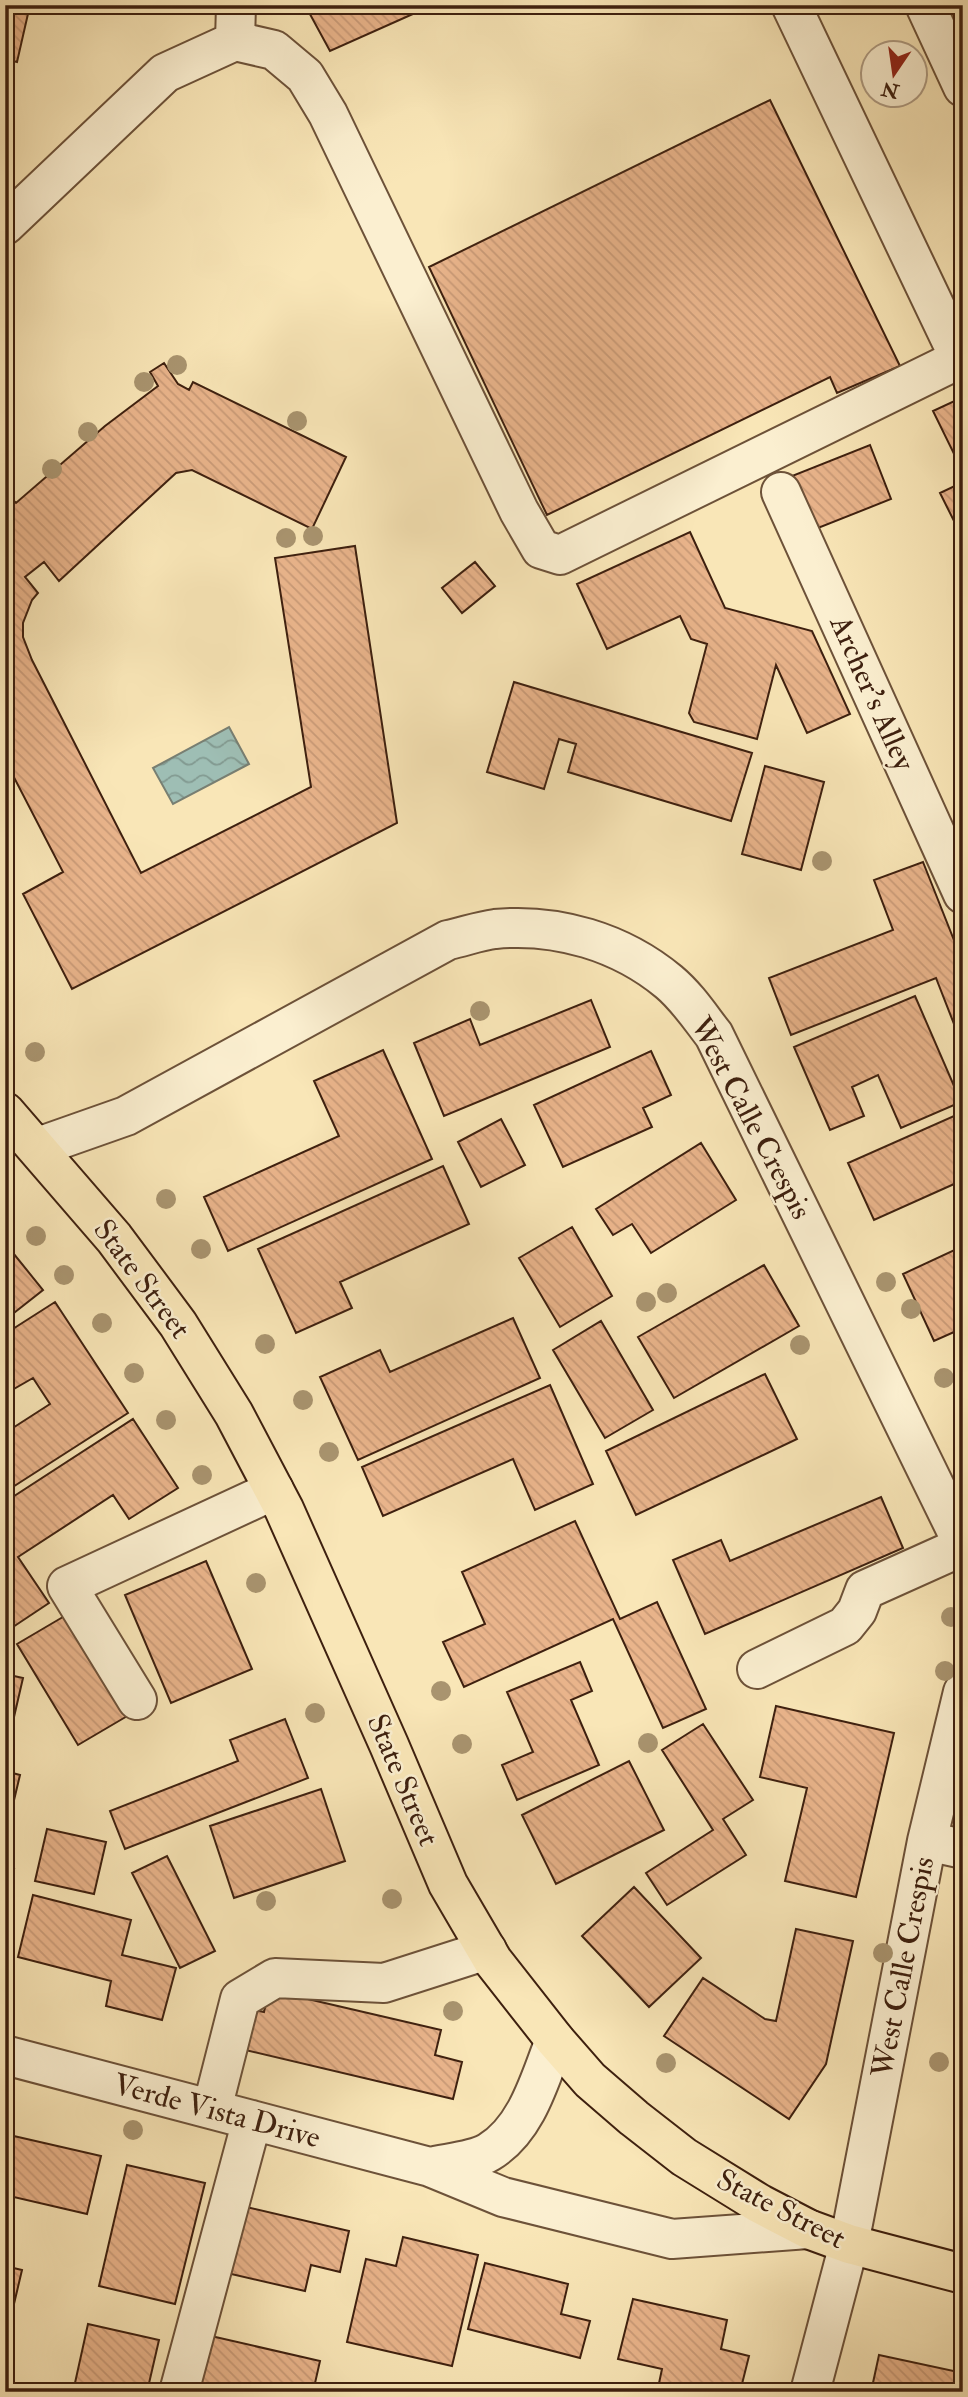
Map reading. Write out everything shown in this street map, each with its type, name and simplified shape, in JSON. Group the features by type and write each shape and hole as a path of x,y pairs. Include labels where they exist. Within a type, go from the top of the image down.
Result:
{"main road":[{"name":"State Street","path":"5,1112 114,1238 178,1324 234,1414 284,1509 448,1884 486,1950 555,2040 590,2080 634,2118 684,2157 760,2204 808,2229 849,2244 963,2274"}],"street":[{"path":"5,225 165,73 235,23 305,76 328,114 519,511 541,549 560,555 961,358 791,5"},
{"path":"925,5 963,88"},
{"name":"Archer's Alley","path":"781,492 963,894"},
{"name":"West Calle Crespis","path":"38,1147 126,1116 448,940 493,929 540,929 587,937 619,950 668,981 686,998 714,1035 963,1545"},
{"path":"137,1700 67,1586 274,1490"},
{"path":"757,1669 845,1626 857,1611 865,1590 963,1545"},
{"name":"West Calle Crespis","path":"810,2392 849,2244 945,1845 963,1692"},
{"path":"212,2109 240,1999 275,1978 384,1983 486,1950"},
{"name":"Verde Vista Drive","path":"430,2167 487,2154 509,2136 524,2113 555,2040"},
{"name":"Verde Vista Drive","path":"5,2055 430,2167 503,2197 672,2239 808,2229"},
{"path":"179,2392 252,2120"}],"water":[{"path":"229,727 249,764 173,804 153,768"}],"building":[{"path":"5,5 30,5 17,62 5,59"},
{"path":"305,5 433,5 330,51"},
{"path":"770,100 900,366 837,393 830,377 547,515 429,267"},
{"path":"164,363 178,384 189,390 193,382 346,457 312,529 192,470 176,473 59,581 44,562 25,577 38,593 32,600 23,623 23,637 32,660 141,873 311,787 275,558 355,546 397,823 72,989 23,894 63,872 5,760 5,492 16,503 105,426 158,386 150,372"},
{"path":"963,397 963,457 957,460 933,411"},
{"path":"870,445 891,499 813,530 792,476"},
{"path":"963,482 963,524 957,527 940,493"},
{"path":"690,532 725,608 812,631 850,714 807,733 776,665 757,739 694,722 689,713 707,644 691,639 680,616 607,649 577,584"},
{"path":"475,562 495,586 462,613 442,588"},
{"path":"514,682 752,753 731,821 568,772 576,744 559,739 544,789 487,772"},
{"path":"765,766 824,782 801,870 742,854"},
{"path":"923,862 963,963 963,1047 936,978 791,1035 769,978 893,930 874,880"},
{"path":"915,996 961,1102 901,1128 878,1075 852,1087 864,1116 830,1130 794,1047"},
{"path":"591,1000 610,1047 444,1116 414,1043 470,1019 480,1045"},
{"path":"383,1050 432,1159 228,1251 204,1197 339,1136 314,1081"},
{"path":"651,1051 671,1095 643,1108 652,1127 563,1167 534,1105"},
{"path":"963,1112 963,1180 874,1220 848,1163"},
{"path":"501,1119 525,1165 481,1187 458,1142"},
{"path":"701,1143 736,1200 651,1253 632,1224 613,1235 596,1209"},
{"path":"443,1166 469,1224 340,1282 352,1308 296,1333 258,1249"},
{"path":"572,1227 612,1296 560,1327 519,1258"},
{"path":"5,1243 43,1290 5,1320"},
{"path":"963,1246 963,1328 934,1341 903,1274"},
{"path":"764,1265 799,1326 674,1398 638,1337"},
{"path":"55,1302 128,1413 5,1492 5,1433 50,1404 33,1378 5,1394 5,1334"},
{"path":"513,1318 540,1378 358,1460 320,1377 380,1350 390,1372"},
{"path":"601,1321 653,1410 605,1438 553,1350"},
{"path":"765,1374 797,1439 636,1515 606,1451"},
{"path":"550,1385 593,1484 535,1510 513,1459 383,1516 362,1467"},
{"path":"133,1419 178,1488 129,1519 113,1495 18,1557 49,1603 10,1629 5,1622 5,1502"},
{"path":"881,1497 903,1548 705,1634 673,1560 721,1540 730,1561"},
{"path":"575,1521 620,1619 657,1602 706,1709 663,1728 613,1619 464,1687 443,1642 485,1624 462,1572"},
{"path":"206,1561 252,1669 171,1703 125,1595"},
{"path":"68,1614 129,1715 78,1745 17,1644"},
{"path":"580,1662 592,1691 571,1700 599,1765 517,1800 502,1765 533,1752 507,1692"},
{"path":"5,1674 23,1678 5,1756"},
{"path":"776,1706 894,1733 856,1897 785,1881 807,1788 760,1777"},
{"path":"285,1719 308,1778 125,1849 110,1811 238,1761 230,1740"},
{"path":"703,1724 753,1800 723,1819 746,1855 667,1905 646,1873 713,1830 662,1750"},
{"path":"629,1761 664,1830 556,1884 522,1815"},
{"path":"5,1771 20,1775 5,1838"},
{"path":"321,1789 345,1861 234,1898 210,1826"},
{"path":"47,1829 106,1842 94,1894 35,1881"},
{"path":"167,1856 215,1951 180,1968 132,1873"},
{"path":"5,1868 14,1869 5,1905"},
{"path":"634,1887 701,1958 649,2007 582,1936"},
{"path":"33,1895 131,1920 122,1955 176,1968 162,2020 106,2006 111,1981 18,1957"},
{"path":"796,1929 853,1941 826,2064 789,2119 664,2036 703,1978 765,2019 776,2021"},
{"path":"269,1990 441,2030 435,2055 462,2062 453,2099 241,2049 250,2009 264,2012"},
{"path":"5,2134 101,2156 87,2214 5,2195"},
{"path":"127,2165 205,2183 175,2304 99,2286"},
{"path":"242,2206 349,2231 340,2272 311,2265 305,2291 227,2273"},
{"path":"403,2237 478,2255 452,2366 347,2342 366,2259 396,2266"},
{"path":"485,2263 568,2284 561,2314 590,2321 580,2358 468,2329"},
{"path":"5,2266 22,2270 5,2342"},
{"path":"633,2299 727,2320 721,2349 749,2356 740,2392 675,2392 658,2388 662,2369 618,2359"},
{"path":"88,2324 159,2340 147,2392 73,2392"},
{"path":"211,2336 320,2361 313,2392 199,2392"},
{"path":"879,2355 963,2373 963,2392 871,2392"}]}
